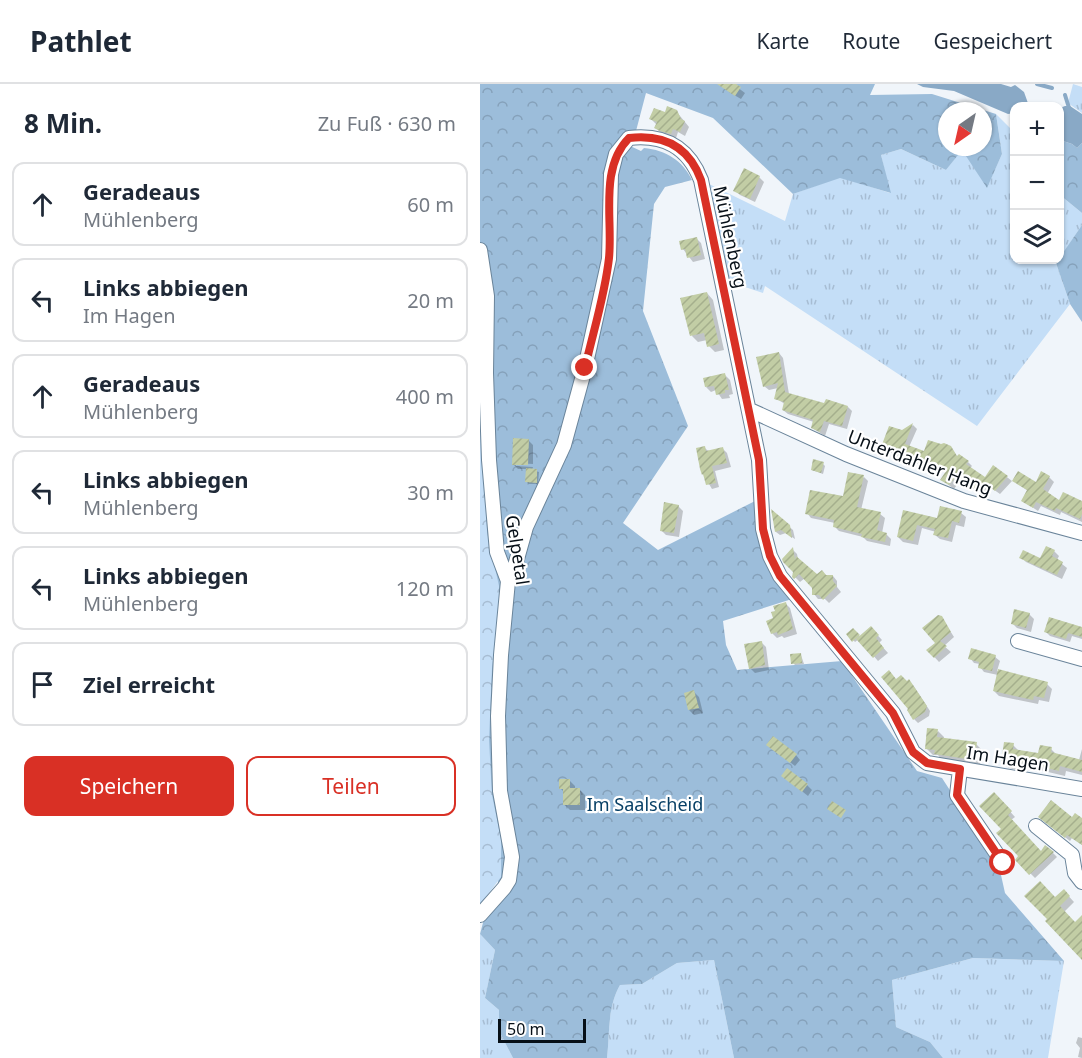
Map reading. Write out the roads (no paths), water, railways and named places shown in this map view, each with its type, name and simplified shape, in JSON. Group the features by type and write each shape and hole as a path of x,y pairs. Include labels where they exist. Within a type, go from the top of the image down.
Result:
{"street":[{"name":"Mühlenberg","path":"508,581 515,566 526,527 564,445 588,357 609,259 611,174 616,154 629,138 657,138 680,148 696,167 701,180 750,410 759,460 763,529 770,556 780,576 893,713 913,752 927,763"},
{"name":"Gelpetal","path":"480,250 487,296 486,373 490,471 497,552 508,581 498,716 500,791 512,845 512,869 504,888 480,915"},
{"name":"Unterdahler Hang","path":"750,410 846,454 964,501 1082,533"},
{"path":"1018,641 1082,659"},
{"name":"Im Hagen","path":"927,763 1082,789"},
{"path":"960,769 957,795 1003,863"},
{"path":"1036,826 1072,855 1075,873 1082,882"}],"waterway":[{"path":"1037,84 1052,88"},
{"path":"1065,95 1070,111"}],"park label":[{"name":"Im Saalscheid","path":"645,804"}]}
